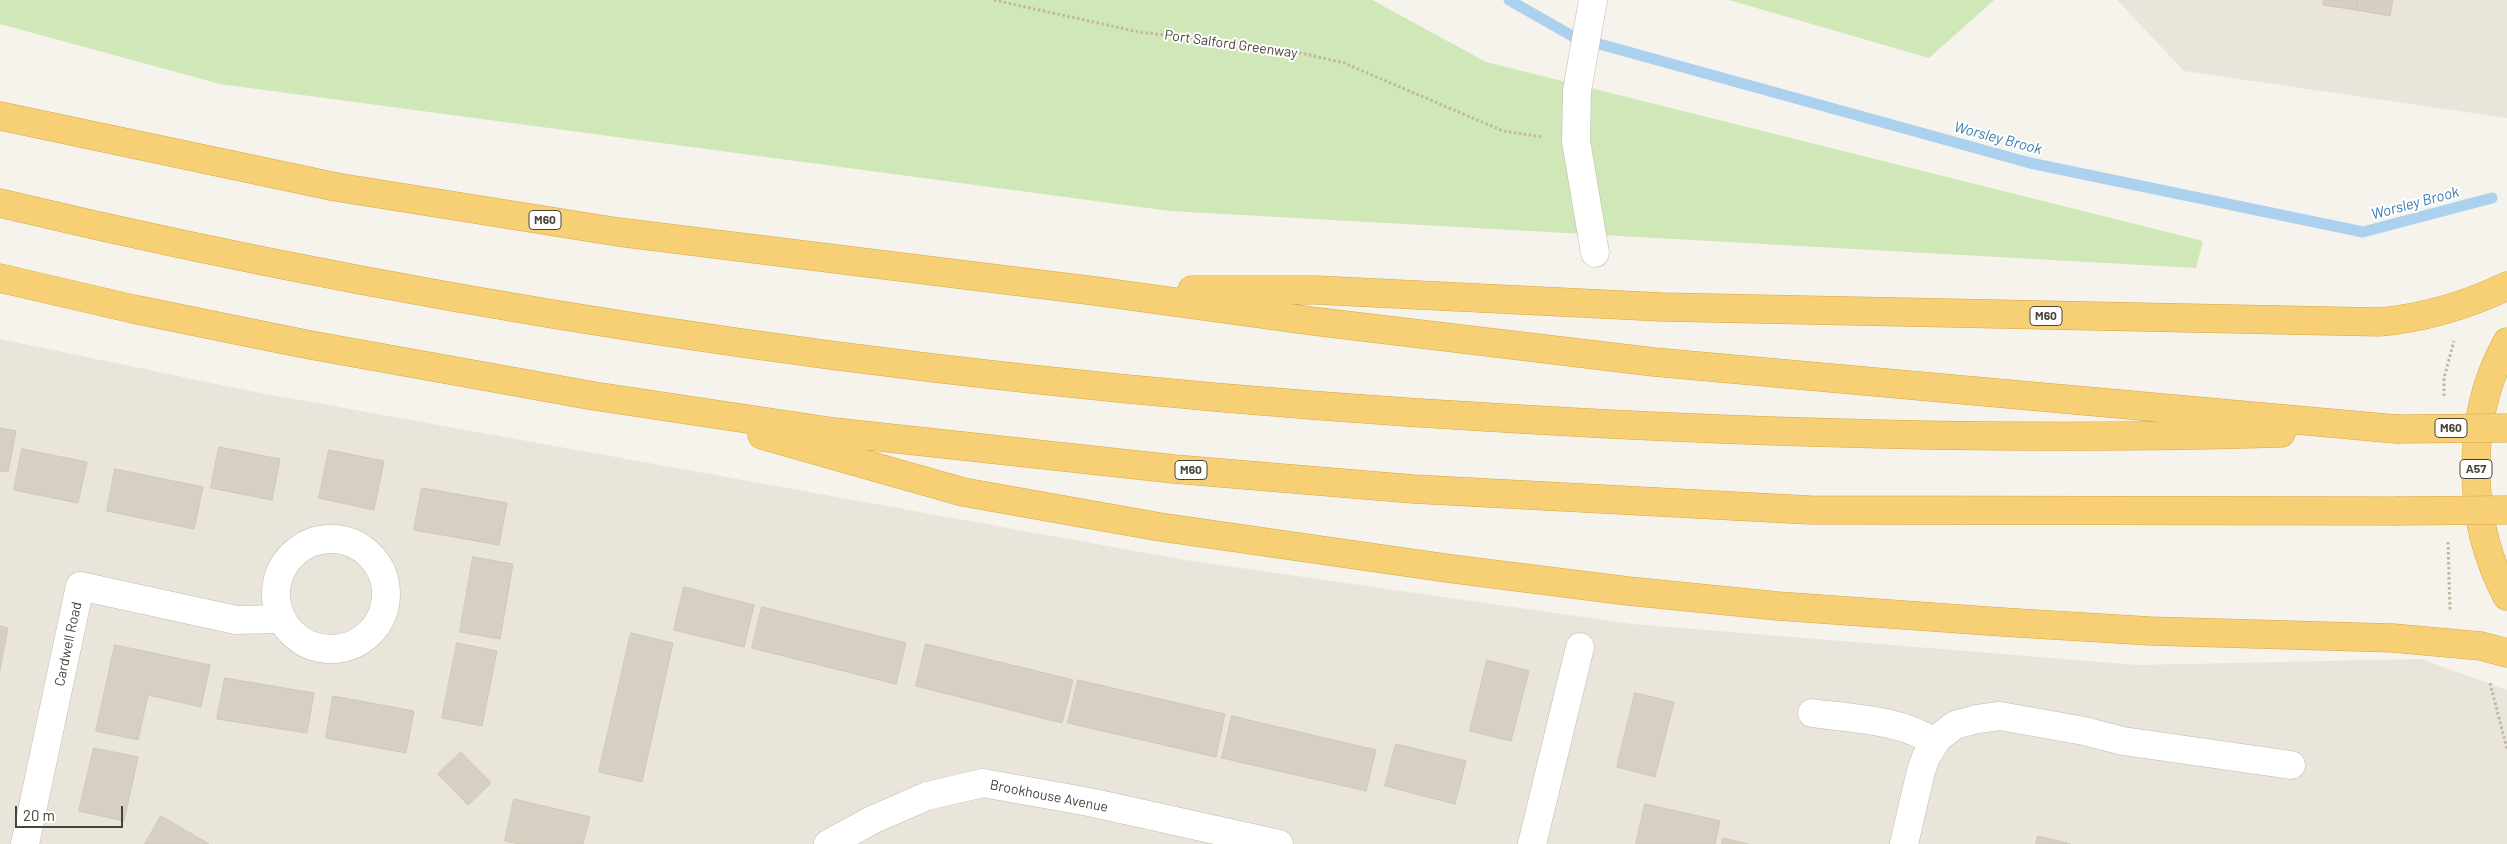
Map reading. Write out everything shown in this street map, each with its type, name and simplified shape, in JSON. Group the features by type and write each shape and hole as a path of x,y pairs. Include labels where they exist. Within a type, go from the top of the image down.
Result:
{"highway":[{"name":"M60","path":"0,116 336,187 618,232 1095,291 1316,290 1662,307 2380,322 2428,315 2507,286"},
{"name":"M60","path":"0,203 143,237 466,300 845,358 1179,396 1430,414 1764,431 1960,436 2190,436 2396,429 2507,428"},
{"name":"M60","path":"0,278 132,309 465,374 670,407 882,437 1174,469 1413,490 1809,510 2507,510"},
{"path":"1095,291 1321,322 1654,362 2396,429"},
{"name":"A57","path":"2507,342 2490,382 2481,415 2476,458 2480,518 2488,552 2507,596"},
{"path":"670,407 848,461 963,492 1160,527 1453,569 1628,591 1769,605 1992,622 2150,631 2393,638 2481,646 2507,653"}],"street":[{"path":"1593,0 1577,91 1576,141 1595,253"},
{"name":"Cardwell Road","path":"25,844 80,586 236,620 282,619"},
{"path":"1532,844 1580,647"},
{"path":"1812,713 1906,727 1925,736 1934,744"},
{"path":"1904,844 1921,771 1934,744 1938,738 1955,725 1977,719 2000,716 2084,731 2123,741 2291,765"},
{"name":"Brookhouse Avenue","path":"828,844 872,820 927,796 984,783 1089,802 1279,844"}],"path":[{"name":"Port Salford Greenway","path":"994,0 1139,32 1279,48 1344,63 1503,132 1576,141"},
{"path":"2490,682 2507,749"}],"shaded area":[{"path":"2117,0 2507,0 2507,118 2184,71"},
{"path":"0,339 245,390 1185,560 1632,624 2138,665 2421,659 2507,690 2507,844 0,844"}],"green space":[{"path":"0,0 1372,0 1486,62 2203,241 2196,268 1170,211 220,84 0,24"},
{"path":"1729,0 1994,0 1929,58"}],"building":[{"path":"2324,0 2358,0 2356,10 2323,5"},
{"path":"2358,0 2393,0 2390,16 2356,10"},
{"path":"0,428 16,431 8,472 0,471"},
{"path":"219,447 280,459 272,500 211,488"},
{"path":"22,449 87,462 78,503 14,490"},
{"path":"329,450 384,461 374,510 319,498"},
{"path":"115,469 203,487 194,529 107,511"},
{"path":"422,488 507,503 499,545 414,530"},
{"path":"473,557 513,564 500,639 460,632"},
{"path":"684,587 754,605 744,647 674,630"},
{"path":"762,607 906,643 896,684 752,648"},
{"path":"0,626 8,628 0,670"},
{"path":"631,633 673,643 642,782 599,772"},
{"path":"457,643 497,651 482,726 442,718"},
{"path":"926,644 1073,680 1062,723 916,686"},
{"path":"115,645 210,665 201,707 148,695 138,740 96,731"},
{"path":"1487,660 1529,671 1511,741 1470,731"},
{"path":"225,678 314,693 307,733 217,719"},
{"path":"1078,680 1225,714 1216,757 1068,723"},
{"path":"1635,693 1674,702 1655,777 1617,767"},
{"path":"333,696 414,711 406,753 326,738"},
{"path":"1232,716 1376,750 1366,791 1222,758"},
{"path":"1396,744 1466,761 1455,804 1385,786"},
{"path":"94,748 138,757 124,821 79,811"},
{"path":"461,752 491,783 468,805 438,774"},
{"path":"514,799 590,817 583,844 519,844 505,841"},
{"path":"1645,804 1720,821 1715,844 1636,844"},
{"path":"161,816 209,844 145,844"},
{"path":"2038,836 2071,844 2036,844"},
{"path":"1723,838 1748,844 1722,844"}],"waterway":[{"name":"Worsley Brook","path":"1509,0 1574,37 2030,163 2363,232 2492,198"}]}
